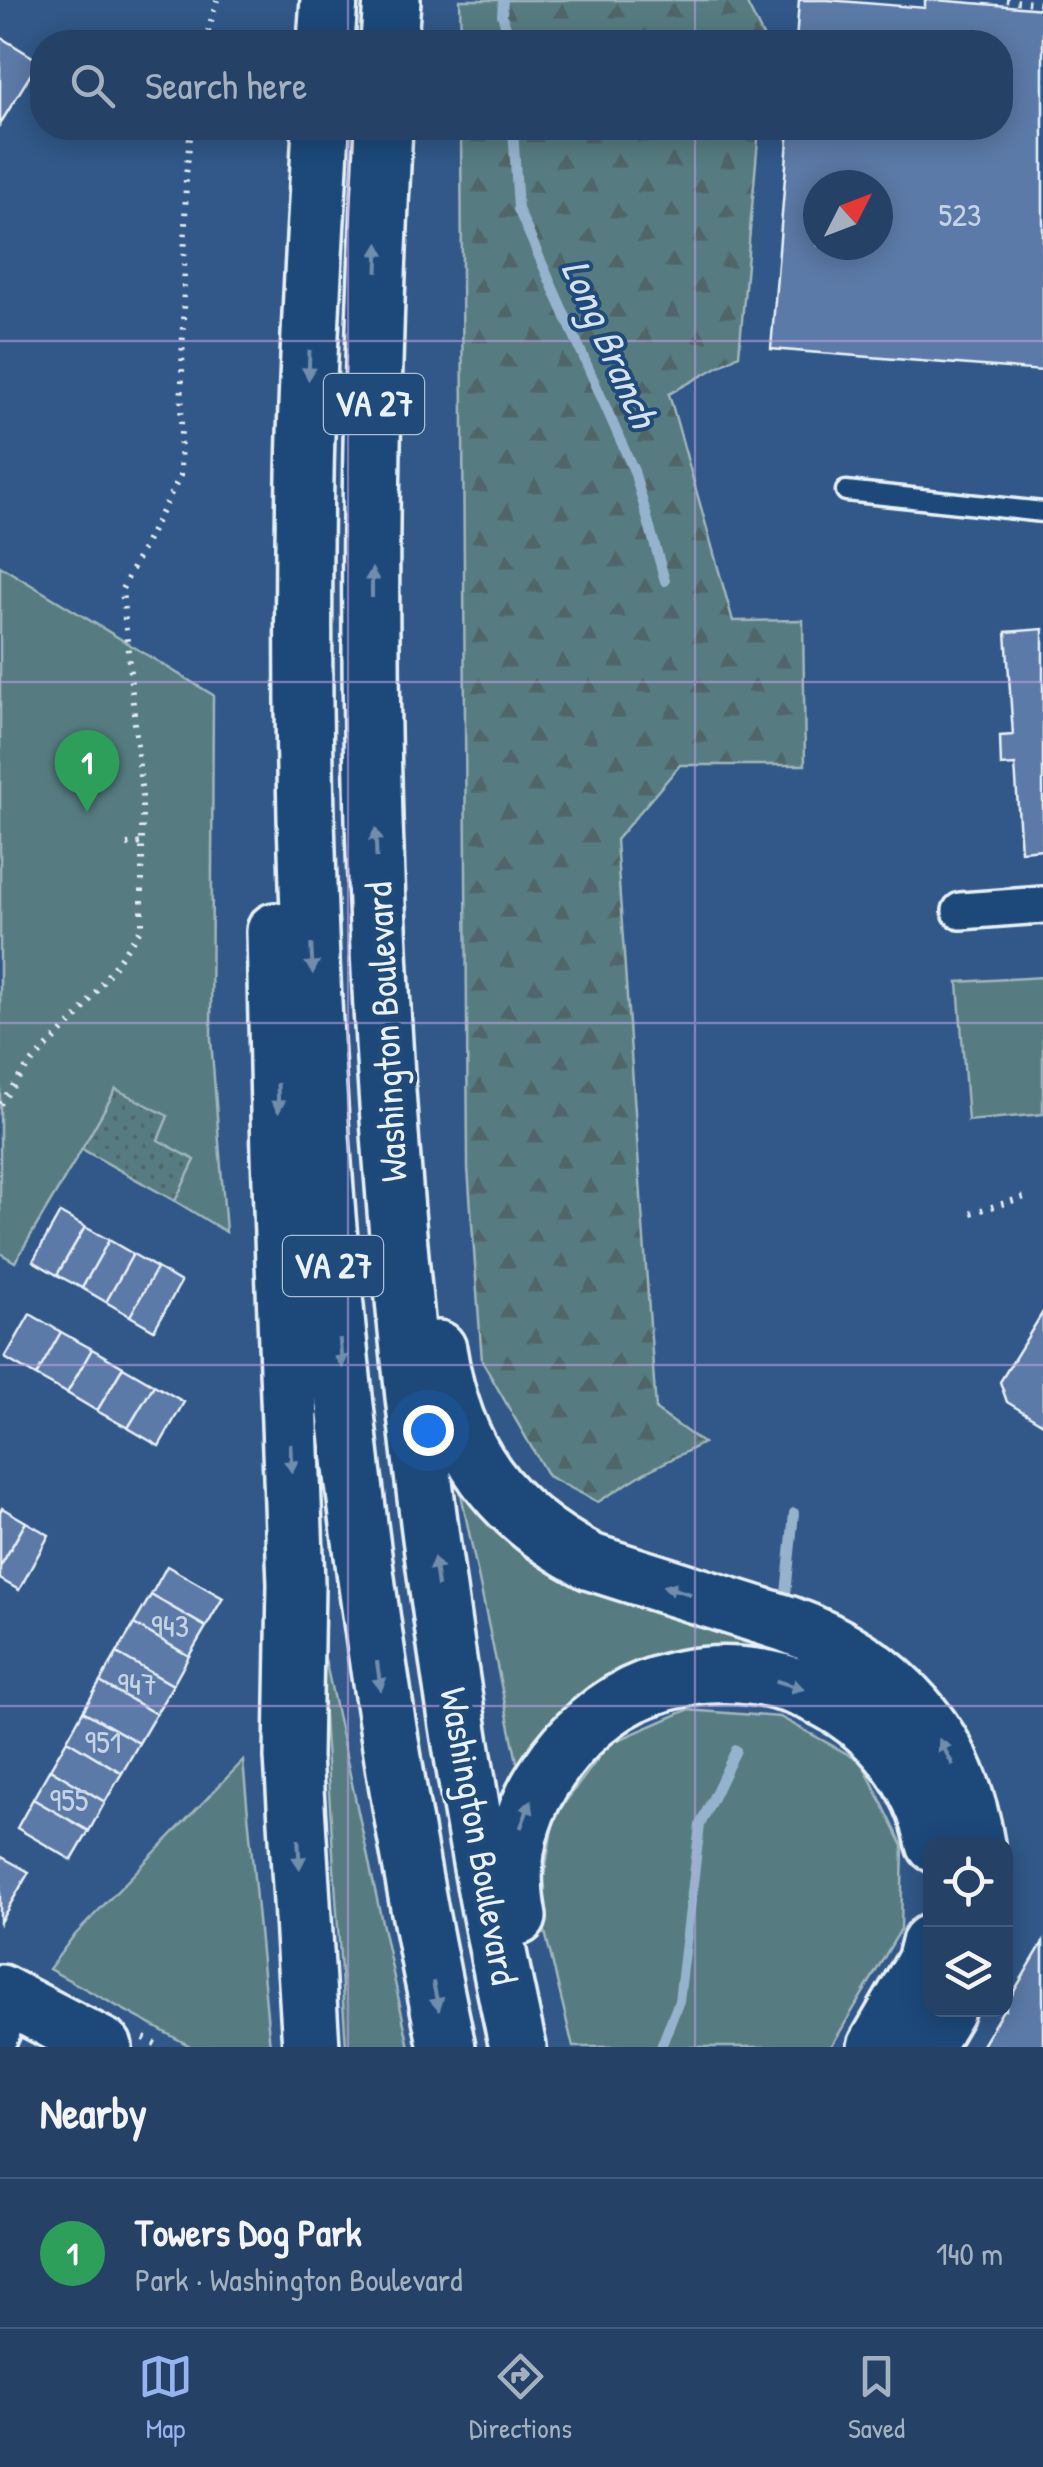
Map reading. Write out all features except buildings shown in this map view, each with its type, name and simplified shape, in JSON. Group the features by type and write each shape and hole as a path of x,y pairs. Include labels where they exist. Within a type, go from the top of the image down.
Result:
{"main road":[{"path":"327,30 329,0"},
{"path":"390,30 392,0"},
{"name":"Washington Boulevard","path":"320,140 305,477 305,804 322,1129 358,1515 386,1726 446,2047"},
{"name":"Washington Boulevard","path":"384,140 374,376 371,681 393,1168 431,1538 480,1856 518,2047"},
{"path":"305,477 277,716 276,951 296,1584 293,1756 310,2047"},
{"path":"386,1046 445,1390 463,1437 491,1483 527,1522 591,1562 812,1633 870,1666 903,1695 937,1735 961,1783 974,1837"},
{"path":"545,2047 516,1909 514,1857 519,1833 538,1786 572,1741 643,1690 705,1676 734,1675 794,1685 821,1697 869,1729 906,1770 922,1798 934,1837"},
{"path":"876,2047 923,1964"},
{"path":"924,2047 942,2017"},
{"path":"5,2028 104,2047"}],"street":[{"path":"961,910 1043,906"}],"lane":[{"path":"846,491 1043,512"}],"path":[{"path":"209,30 218,0"},
{"path":"1006,0 1043,4"},
{"path":"0,1104 27,1067 80,1014 142,927 142,797 122,588 180,476 190,140"},
{"path":"126,845 142,844"},
{"path":"971,1212 1025,1197"}],"green space":[{"path":"460,0 745,0 760,30 461,30"},
{"path":"461,140 758,140 739,355 669,394 733,621 803,620 805,765 680,765 616,840 656,1410 703,1443 598,1502 548,1476 482,1361 468,1168"},
{"path":"0,566 213,695 211,1039 226,1232 82,1149 15,1262 0,1253"},
{"path":"1043,977 1043,1114 968,1121 958,982"},
{"path":"116,1089 168,1116 158,1140 195,1160 175,1201 82,1149"},
{"path":"475,1491 859,1673 743,1658 520,1776 461,1494"},
{"path":"322,1645 409,2047 346,2047"},
{"path":"687,1710 780,1717 862,1762 903,1846 901,1929 831,2047 573,2047 539,1907 554,1817 609,1744"},
{"path":"243,1761 270,2047 192,2047 49,1969 72,1938"}],"waterway":[{"name":"Long Branch","path":"503,0 507,30"},
{"name":"Long Branch","path":"514,140 518,209 634,471 665,581"},
{"name":"Long Branch","path":"786,1594 794,1513"},
{"name":"Long Branch","path":"661,2047 679,2001 700,1825 736,1750"}],"place":[{"name":"Towers Dog Park","path":"87,812"}]}
